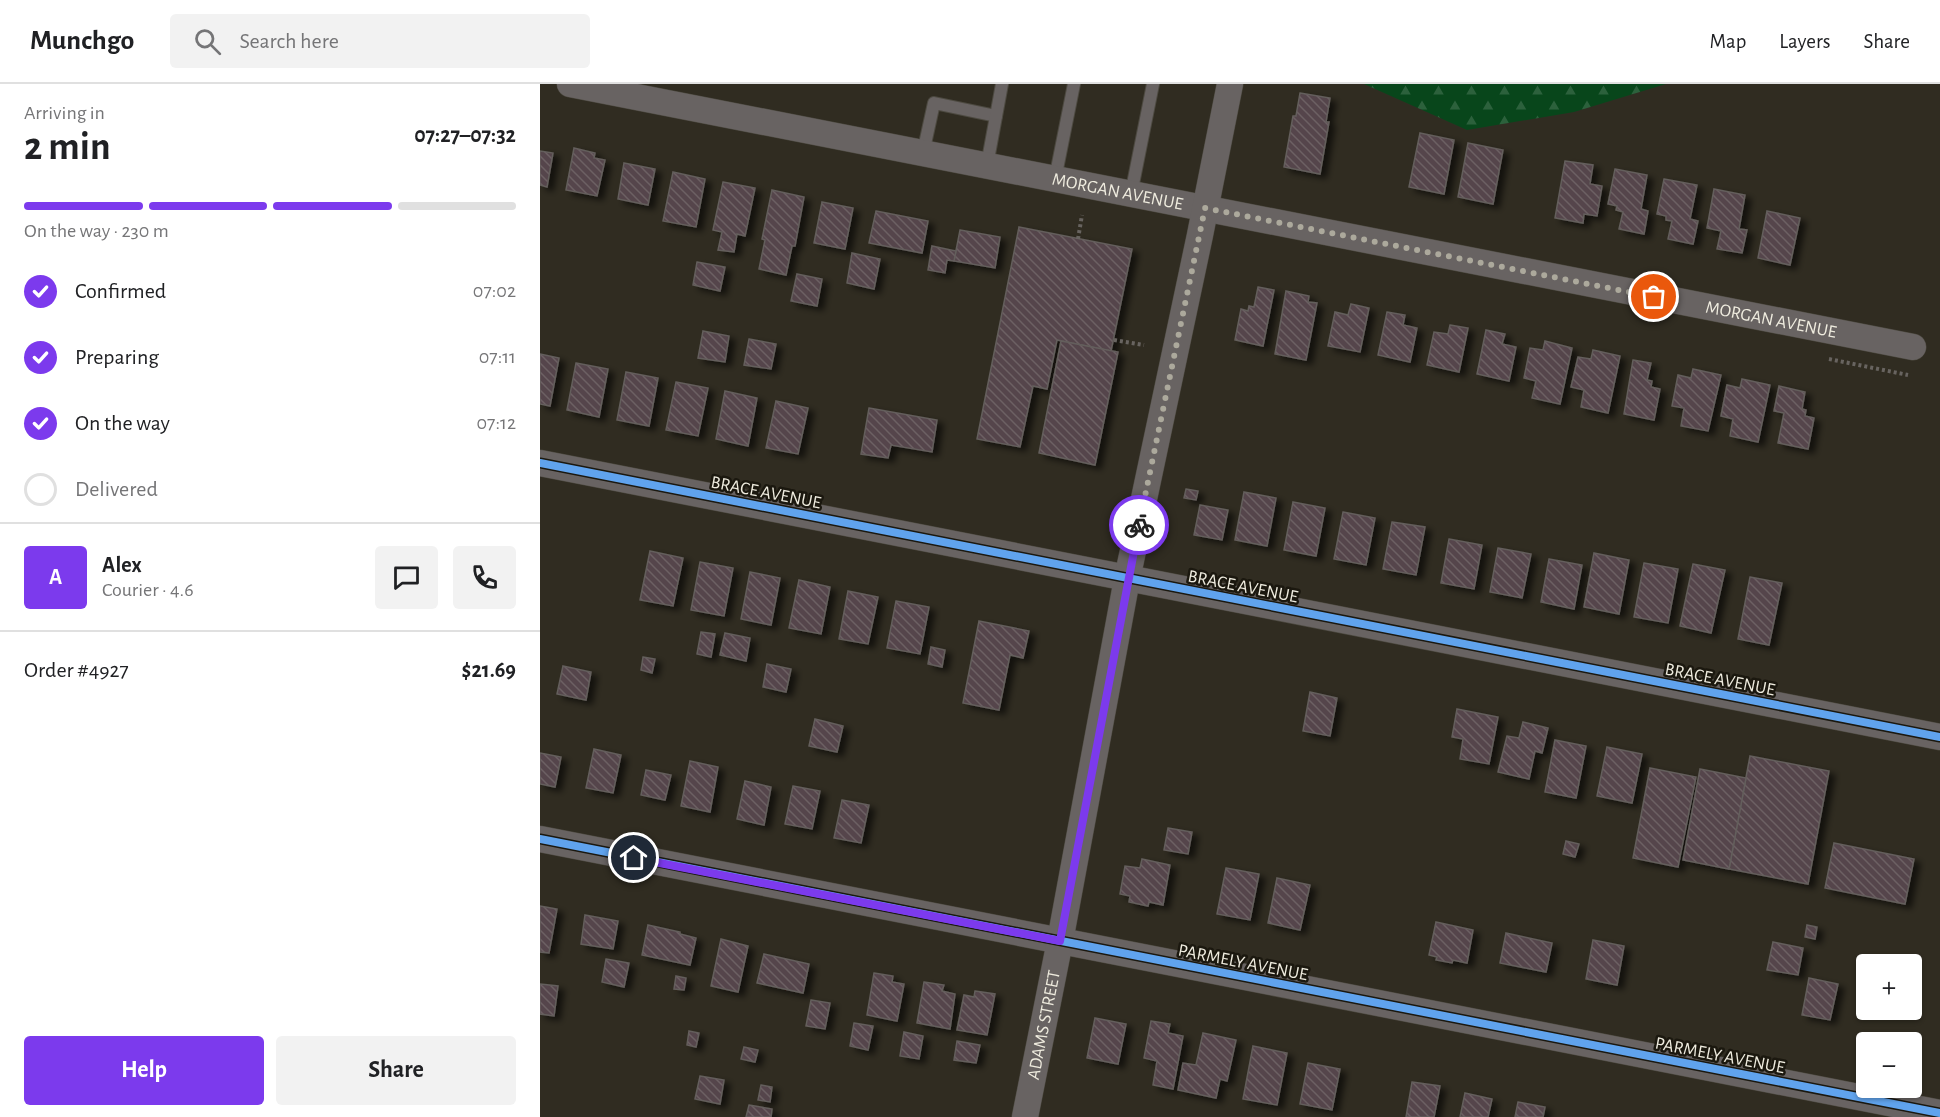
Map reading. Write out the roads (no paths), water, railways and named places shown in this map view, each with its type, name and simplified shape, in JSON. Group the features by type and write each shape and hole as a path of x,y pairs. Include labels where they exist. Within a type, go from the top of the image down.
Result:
{"street":[{"name":"MORGAN AVENUE","path":"570,84 1913,348"},
{"name":"ADAMS STREET","path":"1025,1117 1127,579 1230,84"},
{"name":"BRACE AVENUE","path":"540,463 1940,737"},
{"name":"PARMELY AVENUE","path":"540,839 1940,1113"}],"lane":[{"path":"987,165 1002,84"},
{"path":"1055,179 1074,84"},
{"path":"1131,194 1153,84"},
{"path":"923,153 934,103 996,116"}]}
